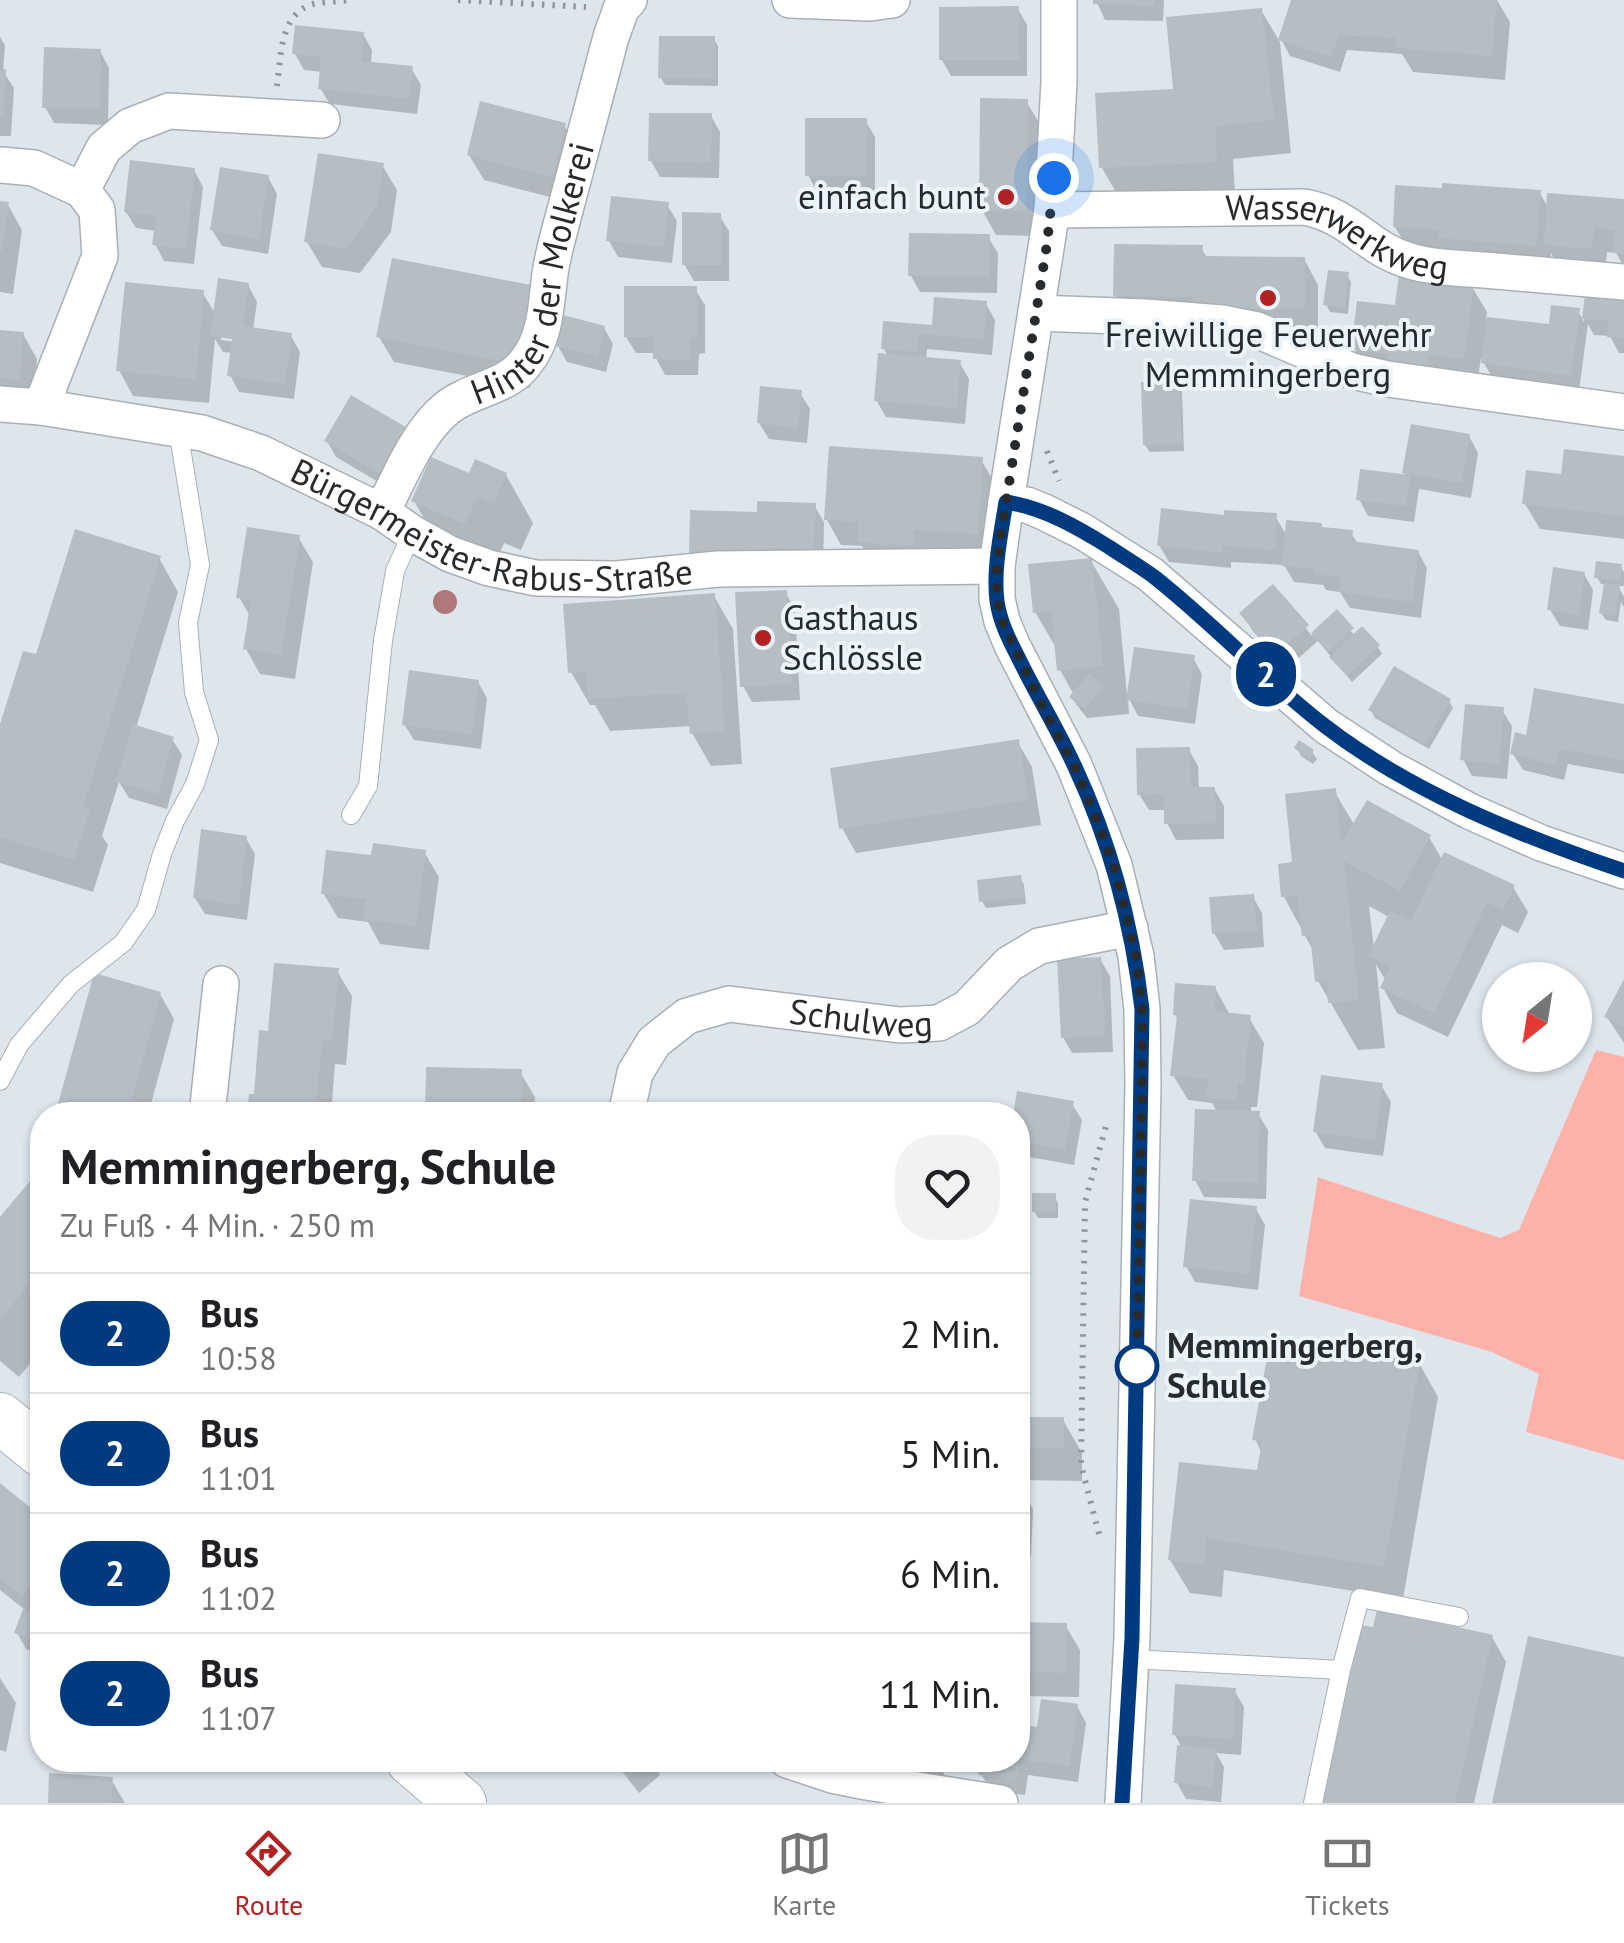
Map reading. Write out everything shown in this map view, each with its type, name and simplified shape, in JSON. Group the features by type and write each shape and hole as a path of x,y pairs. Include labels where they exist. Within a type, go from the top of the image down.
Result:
{"street":[{"path":"790,0 892,0"},
{"path":"1059,0 1052,210 1006,502 997,566 997,599 1002,621 1086,794 1114,866 1130,928 1142,1009 1131,1659 1122,1803"},
{"name":"Hinter der Molkerei","path":"382,512 414,450 436,419 469,395 510,378 525,364 539,338 545,322 552,258 625,4"},
{"path":"82,190 104,148 130,126 169,111 322,120"},
{"path":"0,165 34,168 82,190 97,210 100,256 41,407"},
{"name":"Wasserwerkweg","path":"1052,210 1304,207 1343,220 1384,251 1408,261 1624,282"},
{"path":"1036,314 1240,325 1352,371 1624,412"},
{"name":"Bürgermeister-Rabus-Straße","path":"0,404 202,433 262,453 382,512 450,554 489,568 536,578 617,579 753,568 997,566"},
{"path":"1006,502 1027,505 1082,530 1150,574 1326,726 1390,768 1469,811 1541,843 1624,870"},
{"name":"Schulweg","path":"629,1102 635,1073 654,1042 687,1016 729,1004 900,1025 939,1024 966,1008 1009,964 1039,946 1130,928"},
{"path":"208,1102 222,984"},
{"path":"0,1418 30,1442"},
{"path":"824,1772 1000,1803"}],"lane":[{"path":"0,1081 19,1046 71,984 123,943 146,910 162,854 195,784 209,740 194,692 188,624 200,565 178,429"},
{"path":"351,815 368,786 383,641 395,572 412,532"},
{"path":"1312,1803 1340,1670 1360,1598 1459,1617"},
{"path":"1131,1659 1340,1670"}],"path":[{"path":"272,116 284,37 291,18 309,6 351,0"},
{"path":"458,0 625,4"},
{"path":"1101,1541 1082,1466 1085,1202 1110,1112"}],"shaded area":[{"path":"1596,1050 1624,1057 1624,1460 1526,1432 1539,1374 1492,1352 1299,1296 1318,1177 1500,1238 1519,1230 1587,1072 1592,1072"}],"building":[{"path":"1093,0 1155,0 1155,6 1093,4"},
{"path":"1291,0 1497,0 1492,56 1396,48 1396,38 1339,35 1331,57 1278,40"},
{"path":"1019,6 1019,60 939,60 939,7"},
{"path":"1262,8 1274,120 1215,126 1217,162 1099,168 1095,93 1173,89 1166,17"},
{"path":"295,25 364,32 361,61 413,66 409,99 318,89 321,57 292,54"},
{"path":"659,36 715,36 715,79 658,78"},
{"path":"44,47 101,49 100,109 42,108"},
{"path":"0,69 6,69 3,116 0,116"},
{"path":"980,98 1028,99 1027,211 979,211"},
{"path":"480,101 566,123 553,177 467,155"},
{"path":"649,113 712,113 711,163 648,161"},
{"path":"805,118 867,118 867,176 805,176"},
{"path":"318,153 384,163 377,206 346,249 304,242"},
{"path":"130,160 195,168 186,249 152,245 156,216 124,212"},
{"path":"220,167 269,175 259,239 210,230"},
{"path":"1442,183 1541,190 1536,246 1438,238 1439,230 1393,227 1395,185 1442,188"},
{"path":"1547,193 1624,199 1624,254 1613,253 1615,230 1594,228 1592,249 1544,245"},
{"path":"611,196 669,202 664,247 606,241"},
{"path":"0,201 9,202 2,251 0,251"},
{"path":"682,212 721,213 721,265 682,265"},
{"path":"909,233 990,234 989,277 908,276"},
{"path":"1114,244 1203,245 1202,256 1305,257 1305,309 1193,308 1193,297 1113,296"},
{"path":"392,258 531,285 516,364 376,337"},
{"path":"1328,270 1349,272 1345,308 1323,305"},
{"path":"1399,274 1474,284 1464,359 1429,355 1427,369 1387,363 1388,354 1351,349 1357,301 1395,305"},
{"path":"218,278 249,283 243,326 292,333 285,384 227,376 232,339 210,336"},
{"path":"125,282 204,290 196,379 116,371"},
{"path":"624,286 697,286 697,337 691,338 690,360 653,359 653,337 624,337"},
{"path":"1585,294 1624,298 1624,339 1607,337 1609,321 1582,319"},
{"path":"934,297 987,301 984,339 919,334 917,352 881,349 883,321 932,325"},
{"path":"1551,305 1580,308 1571,376 1481,363 1487,317 1549,324"},
{"path":"563,315 605,326 598,357 555,346"},
{"path":"0,330 24,332 19,380 0,378"},
{"path":"878,353 961,360 957,408 874,401"},
{"path":"1179,381 1182,444 1143,445 1141,382"},
{"path":"760,386 802,390 798,428 757,423"},
{"path":"351,395 409,429 382,475 324,441"},
{"path":"1411,424 1470,434 1462,483 1402,473"},
{"path":"829,446 983,457 978,534 914,530 913,546 857,542 859,522 824,520"},
{"path":"1564,449 1624,456 1624,516 1522,504 1526,470 1561,474"},
{"path":"431,457 469,473 475,459 507,473 494,504 477,497 465,524 411,501"},
{"path":"1360,469 1410,475 1406,506 1356,500"},
{"path":"757,501 816,503 814,556 689,553 690,510 757,512"},
{"path":"1161,508 1224,515 1224,510 1277,513 1275,550 1223,546 1223,553 1157,546"},
{"path":"1286,520 1353,530 1352,541 1419,550 1412,602 1338,592 1340,577 1314,574 1314,569 1282,566"},
{"path":"247,527 300,535 281,655 243,649 251,600 236,598"},
{"path":"75,529 161,556 83,807 90,810 74,860 0,837 0,724 23,651 36,654"},
{"path":"1092,558 1103,666 1057,671 1051,611 1033,613 1028,564"},
{"path":"1596,561 1622,564 1620,580 1594,578"},
{"path":"1553,567 1585,572 1579,615 1547,610"},
{"path":"1604,583 1620,585 1615,616 1599,613"},
{"path":"1273,584 1309,625 1275,655 1239,613"},
{"name":"Gasthaus Schlössle","path":"787,590 792,684 740,687 735,592"},
{"path":"715,593 725,731 690,734 686,693 588,699 586,672 568,673 563,604"},
{"path":"1337,609 1354,628 1328,652 1311,633"},
{"path":"1362,626 1380,645 1347,676 1329,657"},
{"path":"1134,647 1195,655 1187,709 1126,700"},
{"path":"1394,666 1451,699 1425,744 1368,710"},
{"path":"409,670 479,680 472,734 402,725"},
{"path":"1089,674 1104,686 1084,709 1069,697"},
{"path":"1534,688 1624,704 1624,760 1559,749 1556,765 1510,754 1515,732 1526,735"},
{"path":"1465,704 1504,707 1499,764 1460,760"},
{"path":"133,724 174,737 158,794 116,782"},
{"path":"1019,739 1028,800 839,829 830,768"},
{"path":"1299,740 1314,750 1309,759 1294,748"},
{"path":"1190,747 1191,787 1215,787 1216,823 1164,824 1164,794 1137,795 1136,748"},
{"path":"1336,788 1341,844 1367,800 1431,835 1400,891 1344,861 1359,1000 1328,1003 1326,981 1315,982 1310,935 1302,936 1297,896 1281,897 1278,864 1292,862 1285,794"},
{"path":"201,829 247,836 239,905 193,898"},
{"path":"373,843 426,850 416,926 363,919 366,899 321,894 326,850 371,855"},
{"path":"1444,852 1515,885 1503,910 1487,902 1434,1013 1380,988 1390,967 1368,956 1390,911 1411,921"},
{"path":"1021,875 1024,897 979,902 977,880"},
{"path":"1254,894 1257,931 1212,934 1209,897"},
{"path":"1101,957 1105,1036 1061,1038 1057,959"},
{"path":"274,963 339,968 332,1041 322,1040 316,1102 248,1102 249,1094 254,1094 259,1030 268,1031"},
{"path":"94,973 161,992 131,1102 59,1102"},
{"path":"1624,979 1624,1027 1604,1017"},
{"path":"1175,983 1216,986 1215,1011 1251,1015 1244,1083 1238,1083 1236,1101 1206,1097 1208,1079 1170,1076 1177,1015 1173,1015"},
{"path":"426,1067 522,1069 521,1102 425,1102"},
{"path":"1321,1075 1383,1083 1375,1140 1313,1132"},
{"path":"1017,1091 1074,1101 1065,1150 1030,1143 1030,1102 1015,1102"},
{"path":"1195,1109 1260,1111 1258,1183 1192,1181"},
{"path":"30,1181 30,1283 0,1320 0,1217"},
{"path":"1032,1193 1056,1193 1056,1211 1032,1212"},
{"path":"1190,1199 1257,1206 1249,1274 1183,1267"},
{"path":"1271,1336 1420,1361 1384,1567 1206,1538 1204,1565 1168,1560 1179,1462 1257,1470 1262,1441 1252,1440"},
{"path":"1030,1417 1064,1417 1064,1448 1030,1448"},
{"path":"0,1483 30,1507 30,1586 22,1596 0,1579"},
{"path":"23,1609 30,1612 30,1639 14,1633"},
{"path":"1377,1609 1493,1635 1455,1803 1321,1803 1361,1625 1373,1627"},
{"path":"1030,1622 1067,1623 1066,1673 1030,1672"},
{"path":"1528,1636 1624,1657 1624,1803 1492,1803"},
{"path":"1175,1684 1236,1688 1233,1739 1172,1735"},
{"path":"1041,1699 1078,1704 1070,1766 1030,1761 1030,1726 1037,1727"},
{"path":"1177,1745 1216,1749 1213,1787 1174,1783"},
{"path":"979,1772 1018,1772 1017,1780 978,1775"},
{"path":"49,1773 113,1777 111,1803 48,1803"}],"bus line":[{"name":"2","path":"1122,1803 1132,1638 1142,1009 1136,956 1114,866 1074,765 1002,621 997,566 1006,502 1027,505 1082,530 1150,574 1326,726 1390,768 1469,811 1541,843 1624,871"}],"place":[{"name":"einfach bunt","path":"1006,197"},
{"name":"Freiwillige Feuerwehr Memmingerberg","path":"1268,298"},
{"name":"Gasthaus Schlössle","path":"763,638"},
{"name":"Memmingerberg, Schule","path":"1137,1366"}],"route":[{"path":"1054,178 1001,534 997,599 1012,645 1074,765 1098,823 1114,866 1136,956 1142,1009 1137,1366"}]}
